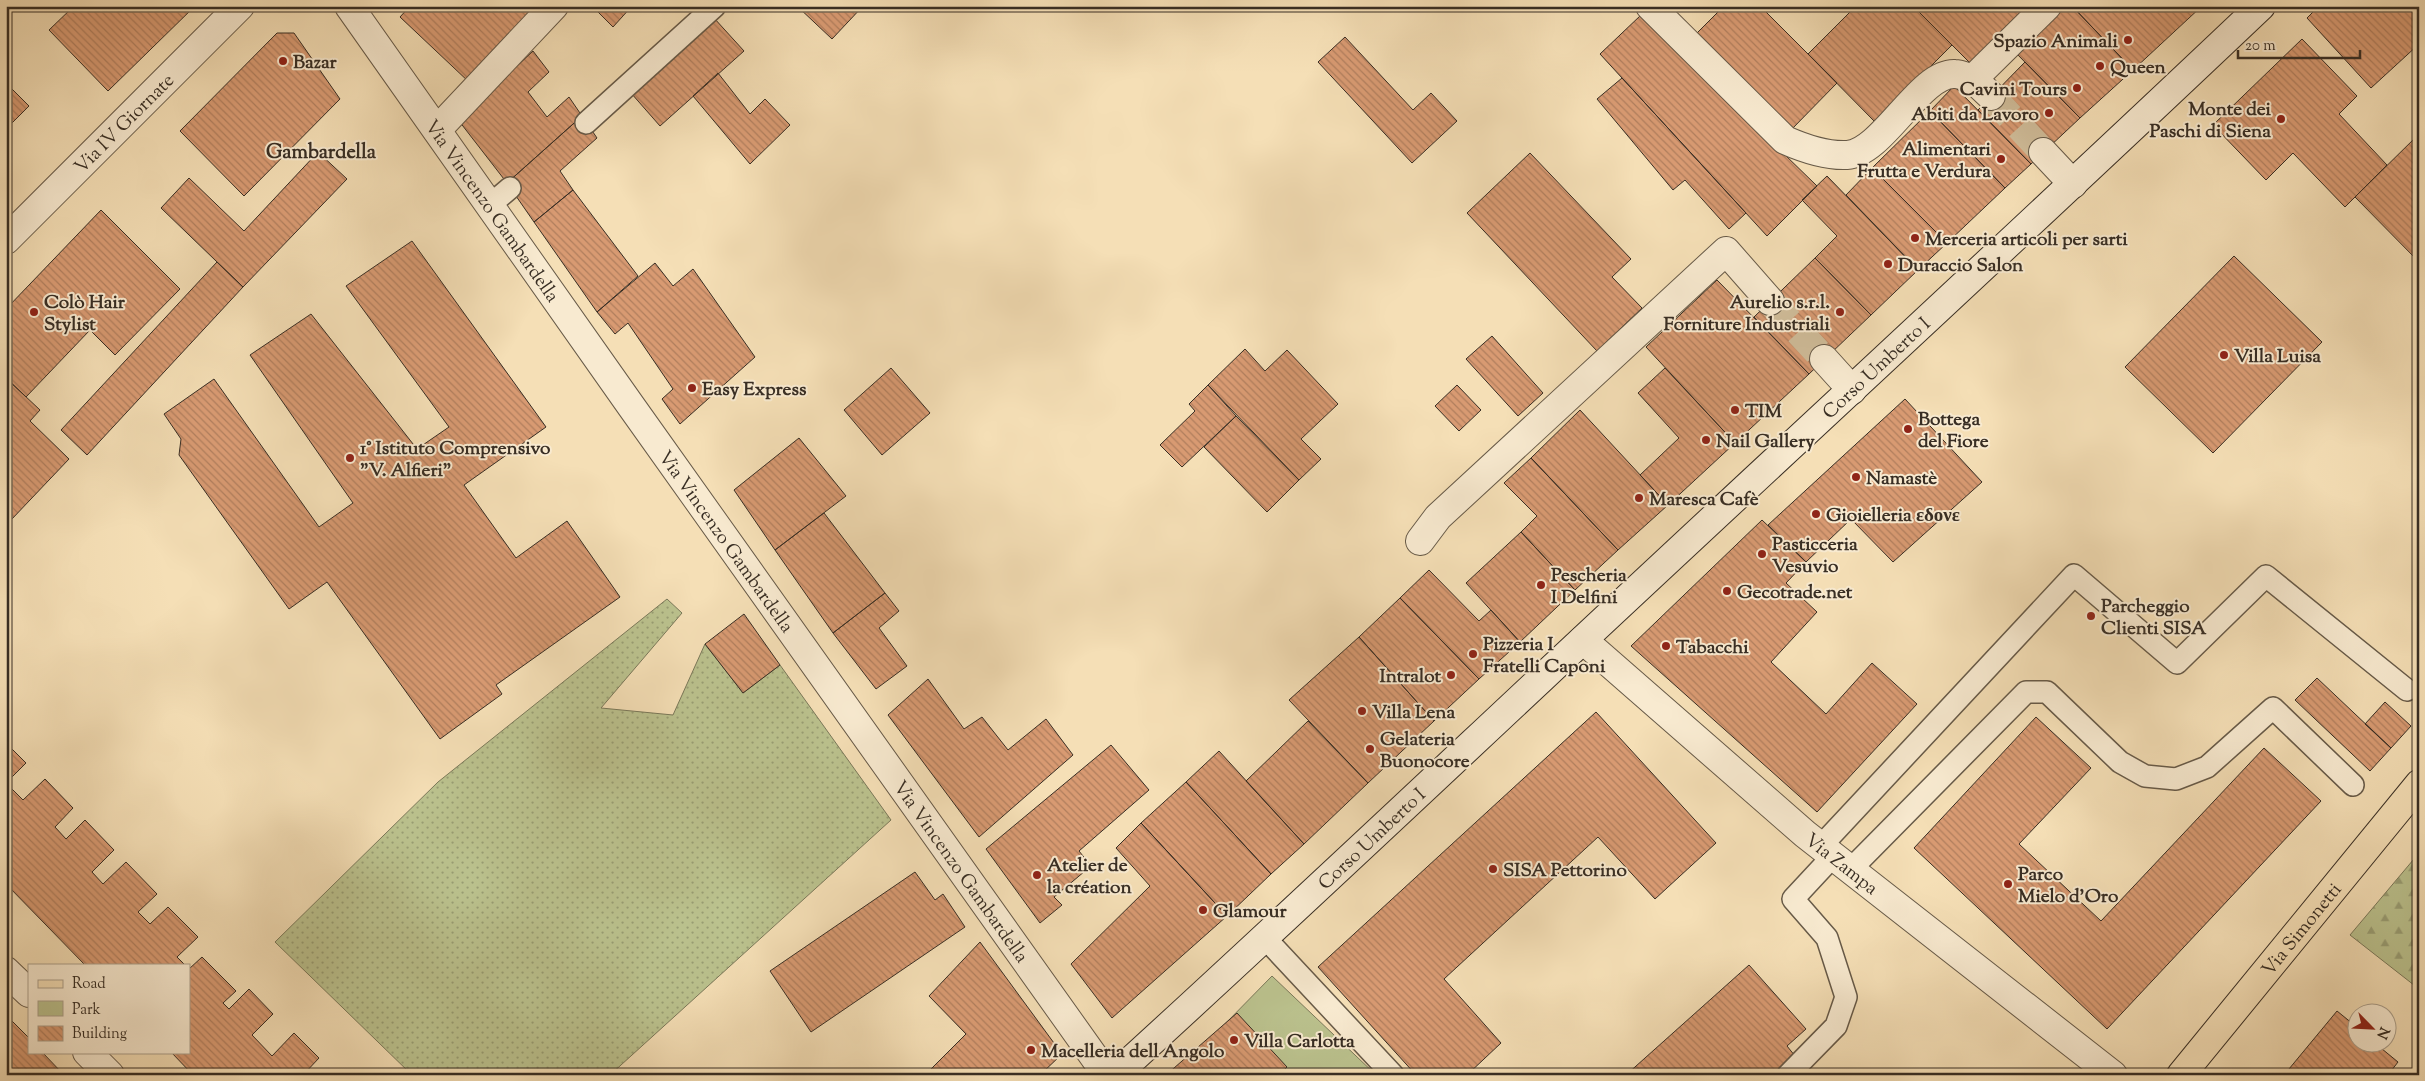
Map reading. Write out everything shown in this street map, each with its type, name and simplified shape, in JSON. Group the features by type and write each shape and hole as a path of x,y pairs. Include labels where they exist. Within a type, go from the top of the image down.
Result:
{"main road":[{"name":"Via Simonetti","path":"2182,1075 2419,784"}],"street":[{"name":"Via IV Giornate","path":"6,240 240,6"},
{"name":"Via Vincenzo Gambardella","path":"349,6 437,130 500,196 642,423 1107,1075"},
{"path":"437,130 554,6"},
{"path":"1650,6 1785,140 1805,149 1848,155 1867,147 1937,78 1954,73 1982,87 2047,6"},
{"name":"Corso Umberto I","path":"1115,1075 2073,184 2261,6"},
{"path":"2044,152 2073,184"},
{"path":"1420,541 1438,517 1726,251 1770,301"},
{"path":"1824,359 1852,390"},
{"name":"Via Zampa","path":"1583,640 1835,857 2113,1075"},
{"path":"6,971 28,993"},
{"path":"90,1054 110,1075"}],"lane":[{"path":"586,123 715,6"},
{"path":"1835,857 2074,575 2177,663 2266,576 2407,690"},
{"path":"1788,1075 1836,1026 1846,996 1827,938 1793,899 1835,857 2026,692 2047,692 2120,762 2145,776 2176,779 2207,767 2273,708 2353,785"},
{"path":"1264,938 1393,1075"}],"green space":[{"path":"667,599 682,613 601,708 673,715 705,644 743,693 780,665 891,820 610,1075 412,1075 275,942 438,782"},
{"path":"2419,853 2419,989 2350,935"},
{"path":"1272,976 1376,1075 1175,1075"}],"building":[{"path":"74,6 195,6 108,91 49,30"},
{"path":"410,6 542,6 470,83 400,17"},
{"path":"592,6 632,6 613,27"},
{"path":"797,6 863,6 832,39"},
{"path":"1724,6 1760,6 1837,83 1790,131 1694,36"},
{"path":"1856,6 1913,6 1952,45 1875,122 1808,54"},
{"path":"1917,6 2029,6 1971,64 1915,8"},
{"path":"2061,6 2072,6 2133,70 2080,118 2013,50"},
{"path":"2072,6 2202,6 2133,70"},
{"path":"2319,6 2419,6 2419,44 2371,88 2307,18"},
{"path":"1641,15 1817,186 1767,236 1600,54"},
{"path":"714,18 744,51 660,126 631,93"},
{"path":"277,33 294,33 340,99 244,196 180,131"},
{"path":"1345,37 1413,110 1431,93 1457,121 1412,163 1318,62"},
{"name":"Monte dei Paschi di Siena","path":"2302,39 2357,96 2339,114 2387,165 2345,207 2293,153 2266,180 2213,125"},
{"path":"533,51 549,72 528,92 547,117 569,97 582,116 507,183 459,121"},
{"path":"2025,62 2080,118 2031,164 1978,110"},
{"path":"718,73 750,114 765,99 790,125 750,164 693,96"},
{"path":"1622,78 1746,213 1729,229 1685,180 1673,190 1597,99"},
{"path":"6,83 29,106 6,129"},
{"path":"1954,86 2031,164 2005,188 1930,111"},
{"path":"1930,111 2005,188 1947,243 1872,168"},
{"path":"582,116 597,138 560,171 573,190 534,222 507,183"},
{"path":"2419,134 2419,262 2355,197"},
{"path":"318,152 347,179 243,287 161,208 189,178 244,231"},
{"path":"1530,153 1631,259 1612,277 1642,308 1597,351 1467,213"},
{"path":"1872,168 1947,243 1918,270 1846,195"},
{"path":"1827,176 1918,270 1871,315 1815,258 1837,236 1802,200"},
{"path":"573,190 638,276 597,312 534,222"},
{"path":"101,210 180,289 115,355 90,330 26,397 6,378 6,309"},
{"path":"412,241 546,427 464,485 516,558 567,521 620,597 496,685 502,694 440,739 327,582 289,609 179,455 181,439 164,414 214,379 319,527 353,503 250,355 311,314 417,449 449,427 346,286"},
{"name":"Villa Luisa","path":"2234,256 2322,342 2213,453 2125,367"},
{"path":"1815,258 1871,315 1809,374 1754,317"},
{"path":"217,262 243,287 87,455 61,430"},
{"path":"655,263 673,286 693,269 755,357 680,424 662,399 673,389 628,323 615,334 597,312"},
{"path":"1717,280 1809,374 1735,443 1646,347"},
{"path":"1492,336 1543,393 1518,416 1466,359"},
{"path":"1245,349 1265,371 1287,350 1338,404 1301,439 1321,459 1299,480 1208,385"},
{"path":"891,368 930,413 882,455 844,410"},
{"path":"1665,368 1735,443 1668,505 1640,475 1679,438 1638,393"},
{"path":"6,378 40,410 30,421 69,459 11,520 6,516"},
{"path":"1208,385 1236,416 1182,467 1160,445 1195,411 1189,404"},
{"path":"1457,385 1481,410 1459,431 1435,406"},
{"path":"1905,399 1982,482 1893,562 1851,519 1806,562 1768,525"},
{"path":"1580,410 1668,505 1618,550 1531,458"},
{"path":"1236,416 1299,480 1267,512 1204,447"},
{"path":"799,438 846,496 775,550 734,490"},
{"path":"1531,458 1618,550 1575,590 1521,532 1537,516 1504,483"},
{"path":"824,513 885,593 833,633 775,550"},
{"path":"1762,520 1806,562 1786,583 1817,612 1771,662 1826,714 1872,663 1917,704 1817,812 1631,646"},
{"path":"1521,532 1575,590 1520,642 1466,583"},
{"path":"1429,570 1479,621 1491,610 1520,642 1479,679 1400,598"},
{"path":"885,593 899,611 879,628 907,666 876,689 833,633"},
{"path":"1400,598 1479,679 1434,721 1359,637"},
{"path":"744,614 780,665 743,693 705,644"},
{"name":"Villa Lena","path":"1359,637 1434,721 1368,783 1289,700"},
{"path":"2317,678 2391,748 2370,771 2295,700"},
{"path":"928,679 964,729 982,717 1008,750 1046,719 1073,755 979,837 888,715"},
{"path":"2385,702 2411,726 2391,748 2365,724"},
{"path":"1596,712 1716,843 1655,899 1598,837 1444,979 1501,1043 1467,1075 1416,1075 1318,967"},
{"name":"Parco Mielo d'Oro","path":"2036,717 2091,768 2019,844 2101,921 2264,748 2321,801 2107,1029 1914,848"},
{"path":"1308,721 1368,783 1304,844 1246,781"},
{"path":"6,743 26,763 6,783"},
{"path":"1111,745 1149,790 1079,851 1091,866 1054,897 1062,905 1040,923 986,849"},
{"path":"1219,751 1304,844 1271,874 1186,782"},
{"path":"45,779 73,808 55,827 66,839 85,820 114,850 92,872 103,884 126,862 157,894 138,912 150,924 168,907 198,937 177,957 184,964 84,964 6,884 6,783 23,800"},
{"path":"1186,782 1271,874 1227,916 1141,823"},
{"path":"1141,823 1227,916 1112,1018 1071,964 1150,886 1116,848"},
{"path":"915,872 935,900 943,894 965,927 811,1032 770,971"},
{"path":"980,942 1062,1054 1040,1075 925,1075 966,1034 929,996"},
{"path":"202,957 236,991 223,1003 229,1009 249,989 273,1014 252,1035 272,1056 294,1033 319,1058 303,1075 193,1075 173,1054 190,1054 190,968"},
{"path":"1749,965 1806,1029 1787,1046 1795,1056 1775,1075 1626,1075"},
{"path":"2337,1011 2348,1020 2348,1054 2388,1054 2398,1062 2388,1075 2284,1075"},
{"name":"Villa Carlotta","path":"1237,1013 1287,1067 1279,1075 1166,1075"},
{"path":"6,1015 28,1037 28,1054 44,1054 64,1075 6,1075"}],"tunnel":[{"path":"1991,96 2043,152"},
{"path":"1770,301 1824,359"}],"place":[{"name":"Spazio Animali","path":"2128,40"},
{"name":"Bazar","path":"283,61"},
{"name":"Queen","path":"2100,66"},
{"name":"Cavini Tours","path":"2077,88"},
{"name":"Abiti da Lavoro","path":"2049,113"},
{"name":"Monte dei Paschi di Siena","path":"2281,119"},
{"name":"Alimentari Frutta e Verdura","path":"2001,159"},
{"name":"Merceria articoli per sarti","path":"1915,238"},
{"name":"Duraccio Salon","path":"1888,264"},
{"name":"Colò Hair Stylist","path":"34,312"},
{"name":"Aurelio s.r.l. Forniture Industriali","path":"1840,312"},
{"name":"Villa Luisa","path":"2224,355"},
{"name":"Easy Express","path":"692,388"},
{"name":"TIM","path":"1735,410"},
{"name":"Bottega del Fiore","path":"1908,429"},
{"name":"Nail Gallery","path":"1706,440"},
{"name":"1° Istituto Comprensivo \"V. Alfieri\"","path":"350,458"},
{"name":"Namastè","path":"1856,477"},
{"name":"Maresca Cafè","path":"1639,498"},
{"name":"Gioielleria εδονε","path":"1816,514"},
{"name":"Pasticceria Vesuvio","path":"1762,554"},
{"name":"Pescheria I Delfini","path":"1541,585"},
{"name":"Gecotrade.net","path":"1727,591"},
{"name":"Parcheggio Clienti SISA","path":"2091,616"},
{"name":"Tabacchi","path":"1666,646"},
{"name":"Pizzeria I Fratelli Caponi","path":"1473,654"},
{"name":"Intralot","path":"1451,675"},
{"name":"Villa Lena","path":"1362,711"},
{"name":"Gelateria Buonocore","path":"1370,749"},
{"name":"SISA Pettorino","path":"1493,869"},
{"name":"Atelier de la création","path":"1037,875"},
{"name":"Parco Mielo d'Oro","path":"2008,884"},
{"name":"Glamour","path":"1203,910"},
{"name":"Villa Carlotta","path":"1234,1040"},
{"name":"Macelleria dell Angolo","path":"1031,1050"}],"district":[{"name":"Gambardella","path":"321,151"}]}
